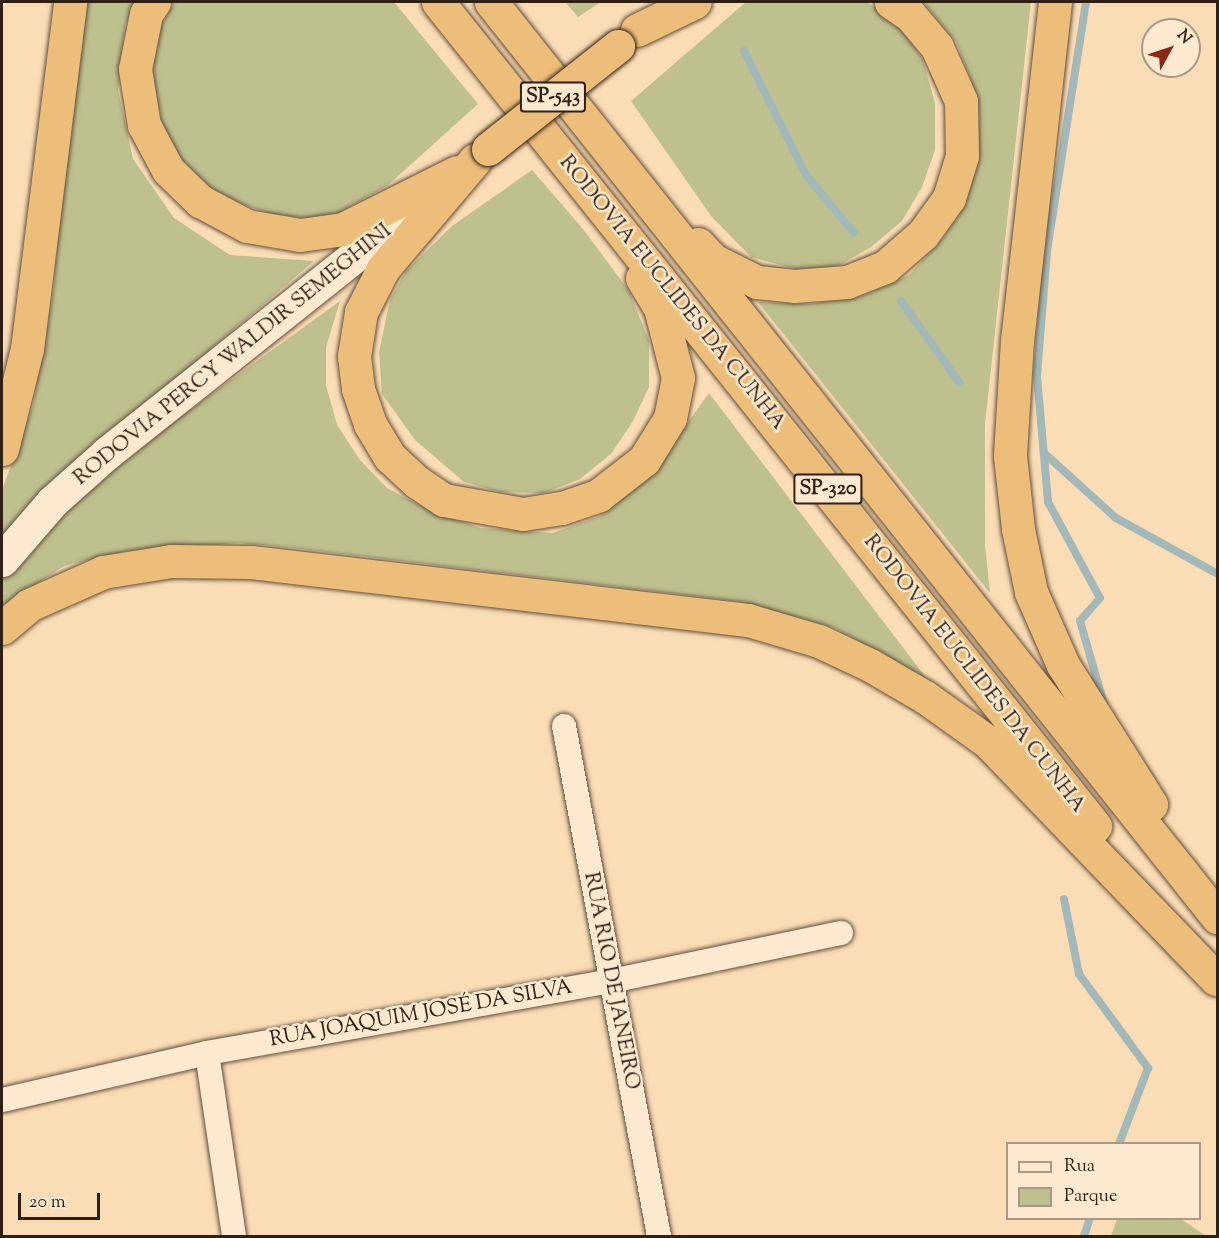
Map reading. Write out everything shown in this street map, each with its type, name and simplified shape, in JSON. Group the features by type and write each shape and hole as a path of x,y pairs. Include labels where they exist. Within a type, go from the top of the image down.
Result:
{"main road":[{"path":"2,449 27,349 70,2"},
{"path":"154,2 146,14 135,69 144,125 168,170 200,201 247,226 300,235 343,229 476,159"},
{"path":"423,2 485,61"},
{"name":"RODOVIA EUCLIDES DA CUNHA","path":"438,2 585,181 1217,980"},
{"name":"RODOVIA EUCLIDES DA CUNHA","path":"491,2 1218,918"},
{"path":"500,2 519,37"},
{"path":"629,37 660,2"},
{"path":"629,37 695,2"},
{"path":"622,166 713,260 757,282 794,286 847,282 885,267 923,234 949,198 962,156 961,101 942,58 910,15 891,2"},
{"path":"1055,2 1017,340 1010,456 1018,529 1031,592 1063,665 1218,910"},
{"name":"RODOVIA PERCY WALDIR SEMEGHINI","path":"2,560 52,502 107,453 629,37"},
{"path":"476,159 383,269 361,312 354,356 357,389 370,424 390,457 417,482 444,500 478,508 523,514 562,508 599,495 644,460 670,418 678,378 660,309 585,181"},
{"path":"2,628 29,605 103,572 171,561 251,562 748,620 819,641 870,665 925,697 988,742 1217,980"}],"street":[{"name":"RUA RIO DE JANEIRO","path":"564,726 659,1236"},
{"name":"RUA JOAQUIM JOSÉ DA SILVA","path":"2,1100 207,1053 611,981 841,933"},
{"path":"207,1053 234,1236"}],"green space":[{"path":"81,2 136,2 125,25 118,90 133,159 174,218 230,255 314,261 144,406 2,535 2,490 33,406 53,294"},
{"path":"174,2 394,2 478,104 387,186 325,220 271,214 217,195 169,147 150,74 156,36"},
{"path":"565,2 601,2 578,17"},
{"path":"746,2 867,2 900,26 923,60 935,103 935,150 922,187 902,221 871,247 838,266 796,269 751,257 711,216 631,101"},
{"path":"923,2 1031,2 985,424 985,545 990,593 758,302 809,304 857,298 909,275 942,240 966,203 974,165 976,118 972,82 956,41"},
{"path":"532,170 583,229 629,291 649,341 649,387 633,421 611,454 580,479 544,493 501,492 464,482 415,440 382,394 379,352 390,300 406,271 452,226"},
{"path":"340,301 326,347 326,385 337,425 360,460 387,488 423,507 480,528 553,533 600,516 634,487 661,460 709,393 927,679 835,628 736,601 238,543 126,551 64,566 2,606 2,577 59,516 129,454"},
{"path":"1117,1220 1182,1220 1206,1236 1111,1236"}],"waterway":[{"path":"1086,2 1047,251 1037,376 1048,502 1100,598 1080,621 1104,704"},
{"path":"744,51 806,175 854,233"},
{"path":"901,301 959,382"},
{"path":"1044,453 1116,518 1218,574"},
{"path":"1064,899 1079,974 1148,1068 1120,1142"},
{"path":"1084,1236 1089,1220"}]}
